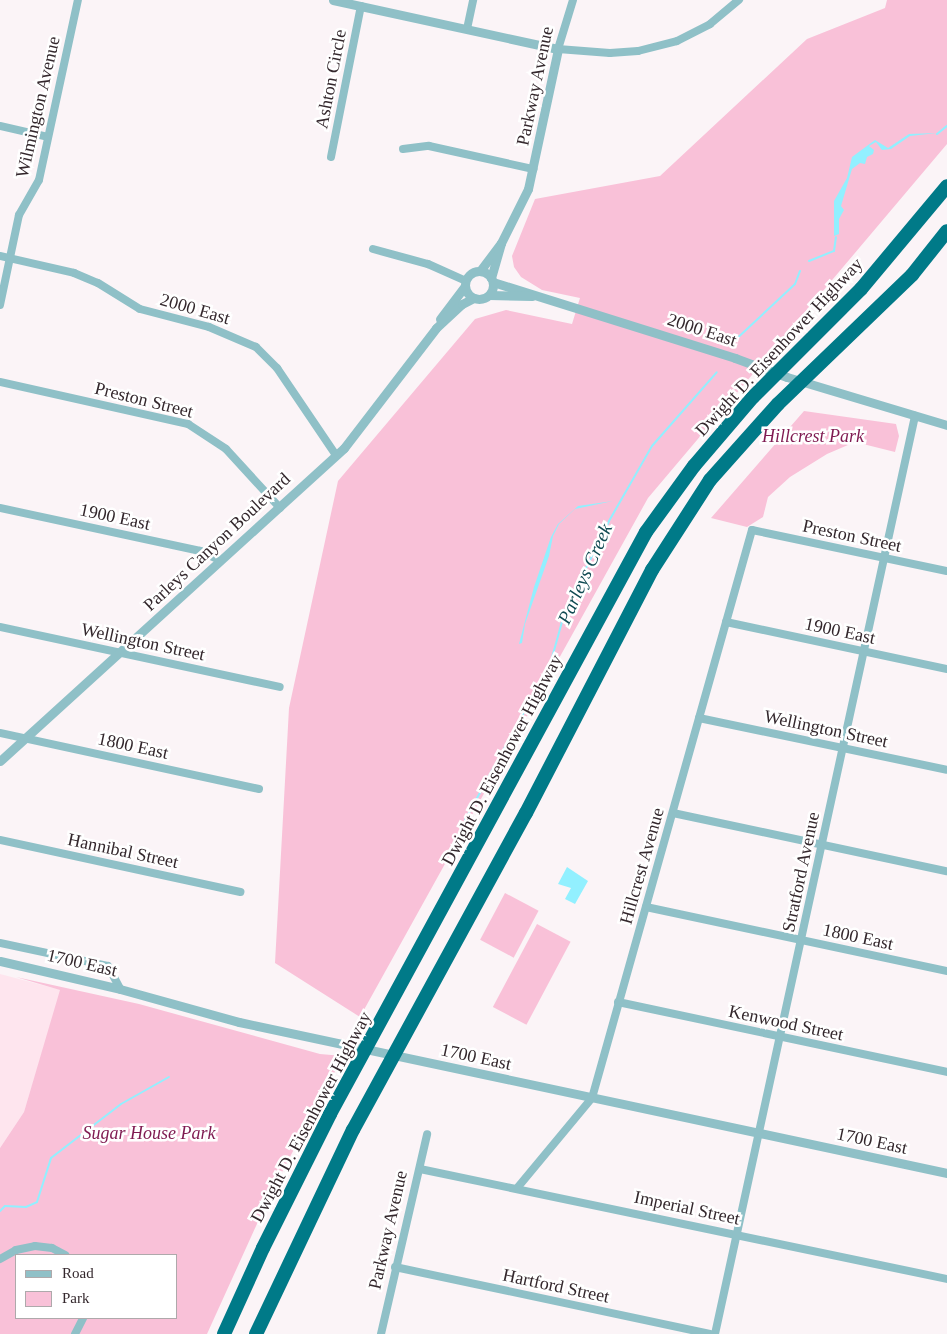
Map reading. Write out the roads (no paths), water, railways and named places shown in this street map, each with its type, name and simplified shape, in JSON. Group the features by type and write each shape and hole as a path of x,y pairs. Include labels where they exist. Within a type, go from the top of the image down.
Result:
{"highway":[{"name":"Dwight D. Eisenhower Highway","path":"224,1334 262,1248 330,1114 646,532 689,474 753,397 861,289 947,186"},
{"path":"256,1334 353,1130 526,813 652,570 710,480 778,404 912,275 947,231"}],"street":[{"name":"Wilmington Avenue","path":"0,304 20,212 37,184 78,0"},
{"path":"333,0 558,49 617,53 664,45 697,32 739,0"},
{"path":"467,29 473,0"},
{"name":"Parkway Avenue","path":"501,243 530,180 558,49 573,0"},
{"name":"Ashton Circle","path":"331,157 361,6"},
{"path":"0,126 48,137"},
{"path":"403,149 429,146 533,169"},
{"path":"465,283 471,273 480,270 501,243"},
{"path":"373,249 428,264 465,283 474,298 489,295 501,243"},
{"name":"2000 East","path":"0,256 74,273 145,311 208,327 256,347 277,368 336,455"},
{"path":"480,270 492,280"},
{"name":"2000 East","path":"492,280 532,296 947,425"},
{"name":"Parleys Canyon Boulevard","path":"0,761 336,455 357,433 436,328 465,283"},
{"name":"2000 East","path":"489,295 532,296"},
{"name":"Parleys Canyon Boulevard","path":"436,328 462,304 474,298"},
{"name":"Preston Street","path":"0,382 188,424 226,449 280,508"},
{"name":"Stratford Avenue","path":"715,1334 915,416"},
{"name":"1900 East","path":"0,508 200,551 221,561"},
{"name":"Preston Street","path":"752,530 947,571"},
{"name":"Hillcrest Avenue","path":"518,1187 592,1098 752,530"},
{"name":"1900 East","path":"726,622 947,669"},
{"name":"Wellington Street","path":"0,626 280,687"},
{"name":"Wellington Street","path":"699,718 947,770"},
{"name":"1800 East","path":"0,733 259,789"},
{"path":"673,813 947,871"},
{"name":"Hannibal Street","path":"0,840 240,892"},
{"name":"1800 East","path":"646,907 947,971"},
{"path":"0,943 108,966 120,988"},
{"name":"1700 East","path":"0,961 120,988 239,1022 947,1173"},
{"name":"Kenwood Street","path":"618,1002 947,1072"},
{"name":"Parkway Avenue","path":"381,1334 414,1179 420,1169 427,1134"},
{"name":"Imperial Street","path":"420,1169 518,1187 947,1279"},
{"path":"0,1259 16,1250 36,1246 52,1248 64,1254"},
{"name":"Hartford Street","path":"395,1267 710,1334"},
{"path":"75,1334 83,1320"}],"water":[{"path":"937,133 910,136 891,149 882,150 876,142 869,146 874,150 873,154 867,157 865,164 860,163 852,169 841,206 844,210 839,219 839,234 834,236 834,201 847,178 852,157 875,140 888,148 909,134"},
{"path":"613,501 575,509 559,524 553,536 549,556 525,624 522,643 519,644 534,587 551,537 558,524 578,506"},
{"path":"567,867 588,881 575,904 565,899 571,888 558,884"}],"waterway":[{"name":"Parleys Creek","path":"937,134 947,126"},
{"name":"Parleys Creek","path":"809,261 834,251 836,237"},
{"name":"Parleys Creek","path":"732,343 795,284 800,271"},
{"name":"Parleys Creek","path":"465,820 550,665 565,611 609,521 652,446 717,372"},
{"name":"Parleys Creek","path":"0,1211 5,1206 26,1207 37,1202 51,1158 121,1104 169,1077"}],"park label":[{"name":"Hillcrest Park","path":"813,436"},
{"name":"Sugar House Park","path":"149,1133"}]}
